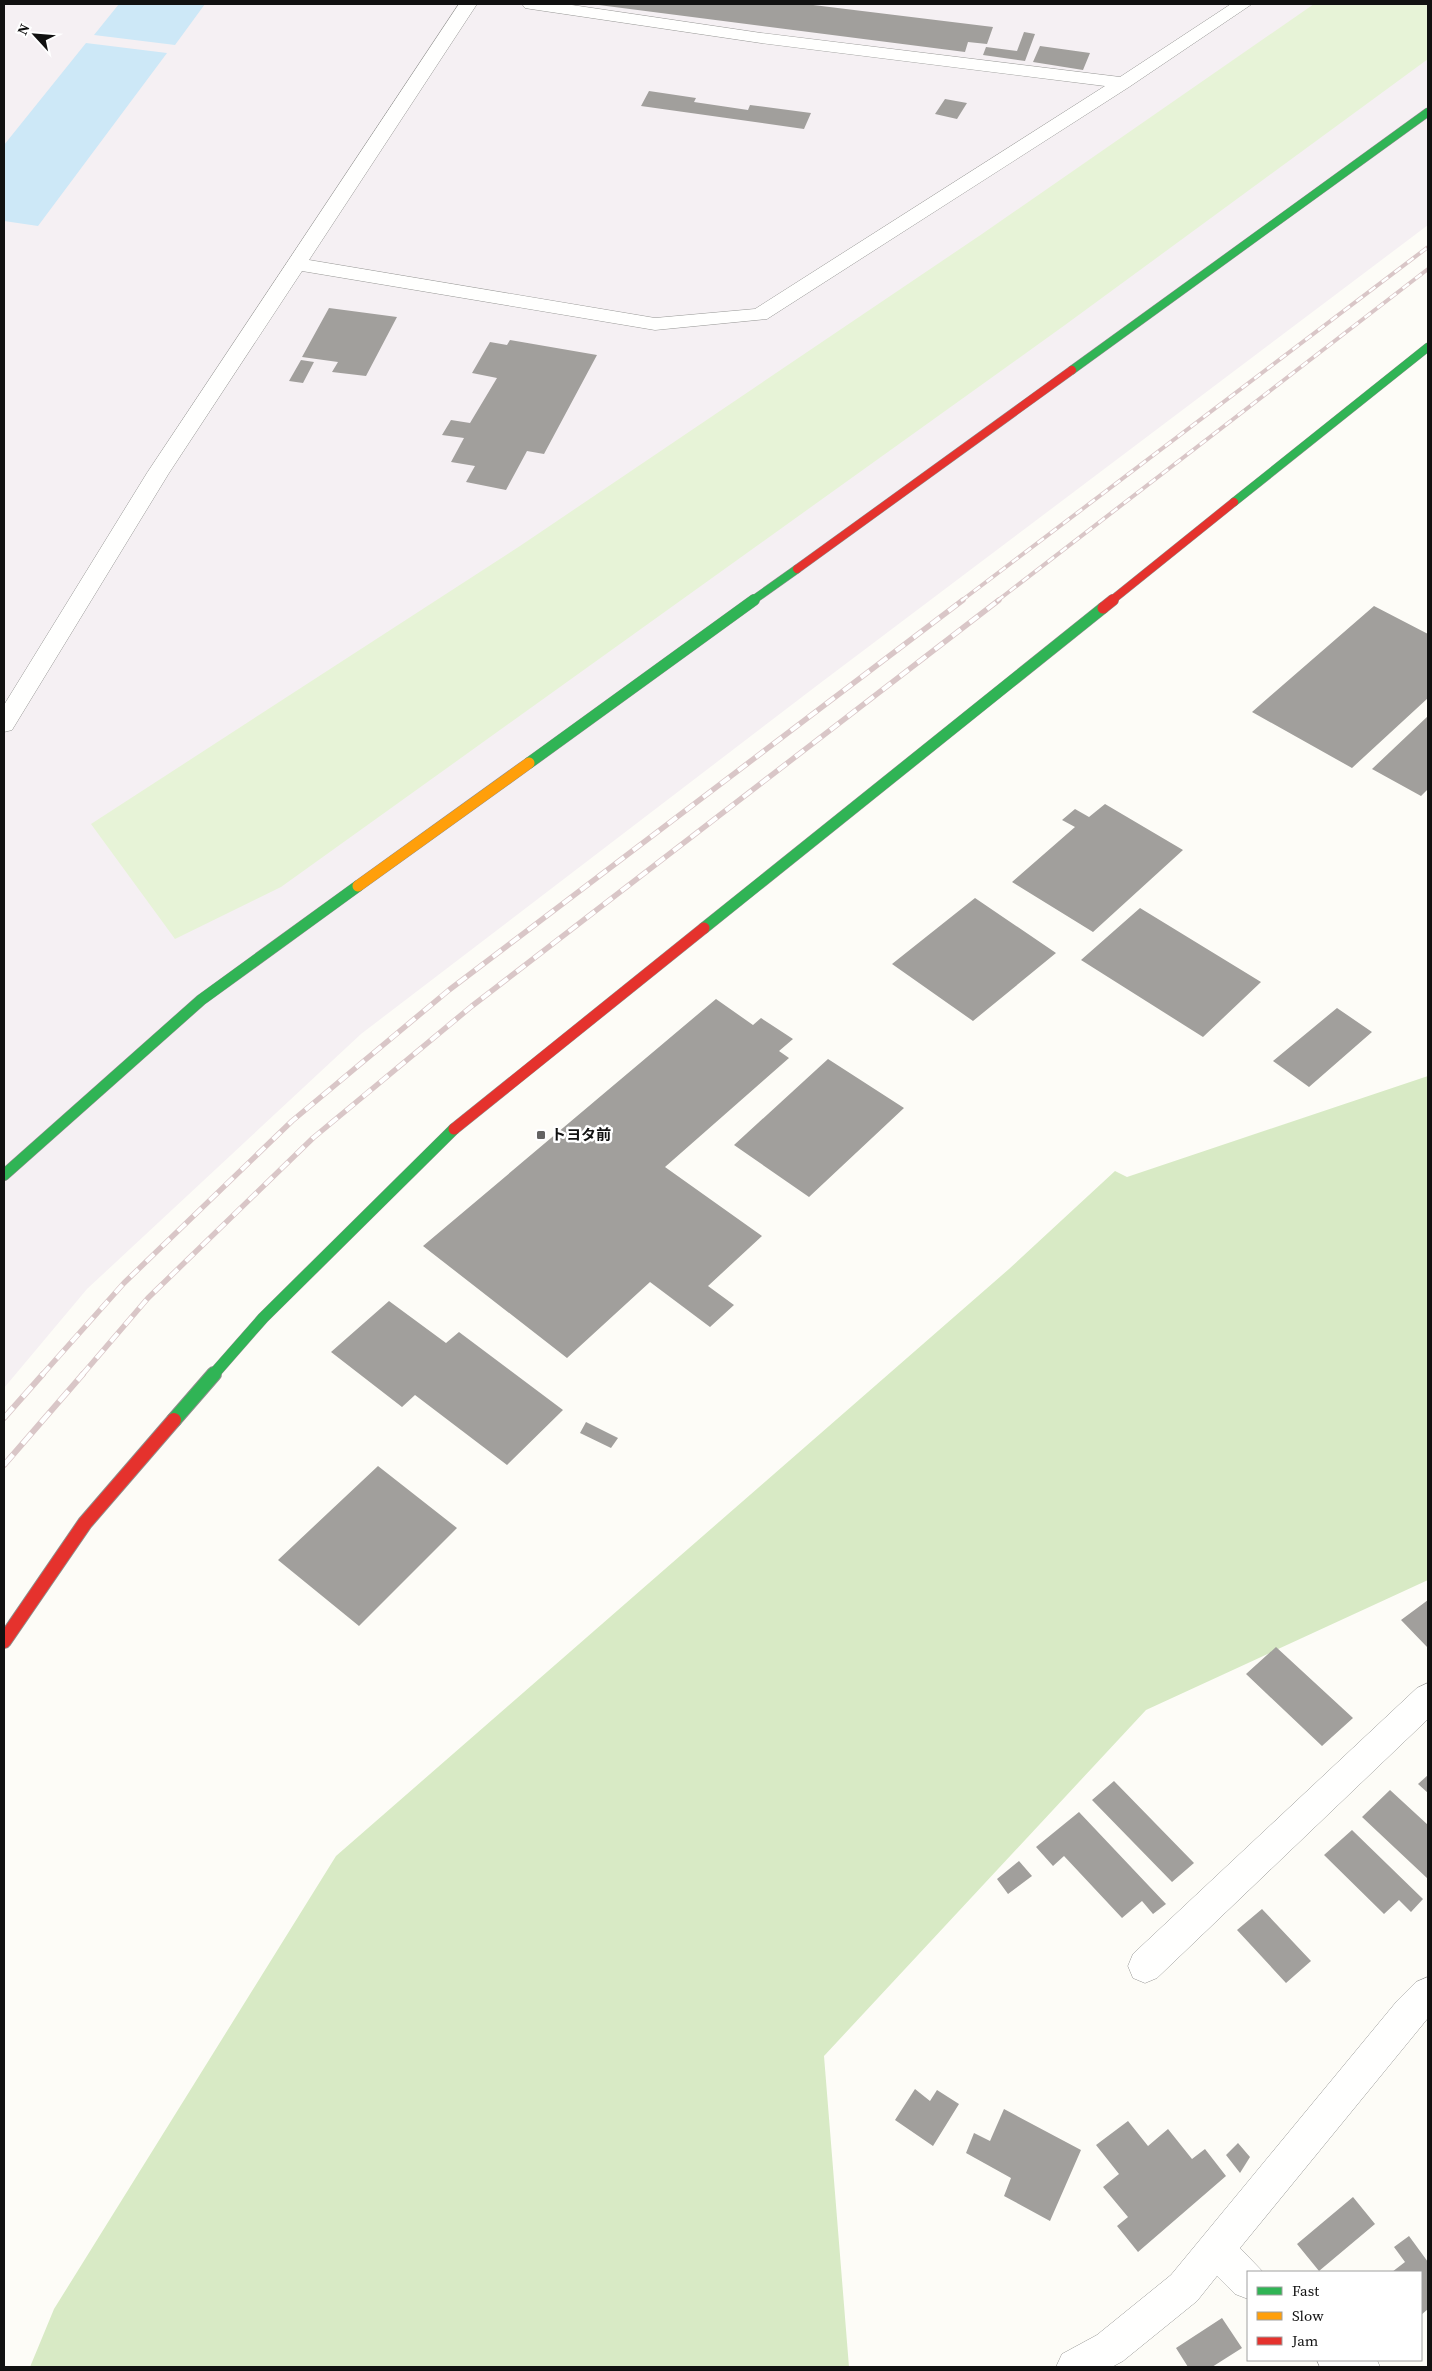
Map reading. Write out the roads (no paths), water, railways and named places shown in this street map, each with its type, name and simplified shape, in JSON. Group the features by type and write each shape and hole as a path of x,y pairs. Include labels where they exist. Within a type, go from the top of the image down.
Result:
{"street":[{"path":"4,724 158,474 468,4"},
{"path":"531,4 761,38 1123,83"},
{"path":"296,264 655,324 760,315 1243,4"},
{"path":"4,1175 201,1000 1428,112"},
{"path":"4,1641 85,1523 263,1318 450,1132 1428,346"},
{"path":"1146,1966 1428,1698"},
{"path":"1075,2367 1110,2348 1184,2288 1403,2021 1428,1994"},
{"path":"1216,2250 1247,2280"},
{"path":"1340,2361 1361,2367"}],"water":[{"path":"119,4 205,4 175,45 94,35"},
{"path":"86,43 167,53 38,226 4,221 4,145"}],"railway":[{"path":"961,601 1428,247"},
{"path":"997,601 1428,269"},
{"path":"42,1375 124,1283 292,1121 449,990 963,600"},
{"path":"82,1375 148,1298 313,1138 472,1006 999,600"},
{"path":"4,1418 43,1374"},
{"path":"4,1465 83,1374"}],"place":[{"name":"トヨタ前","path":"541,1135"}]}
